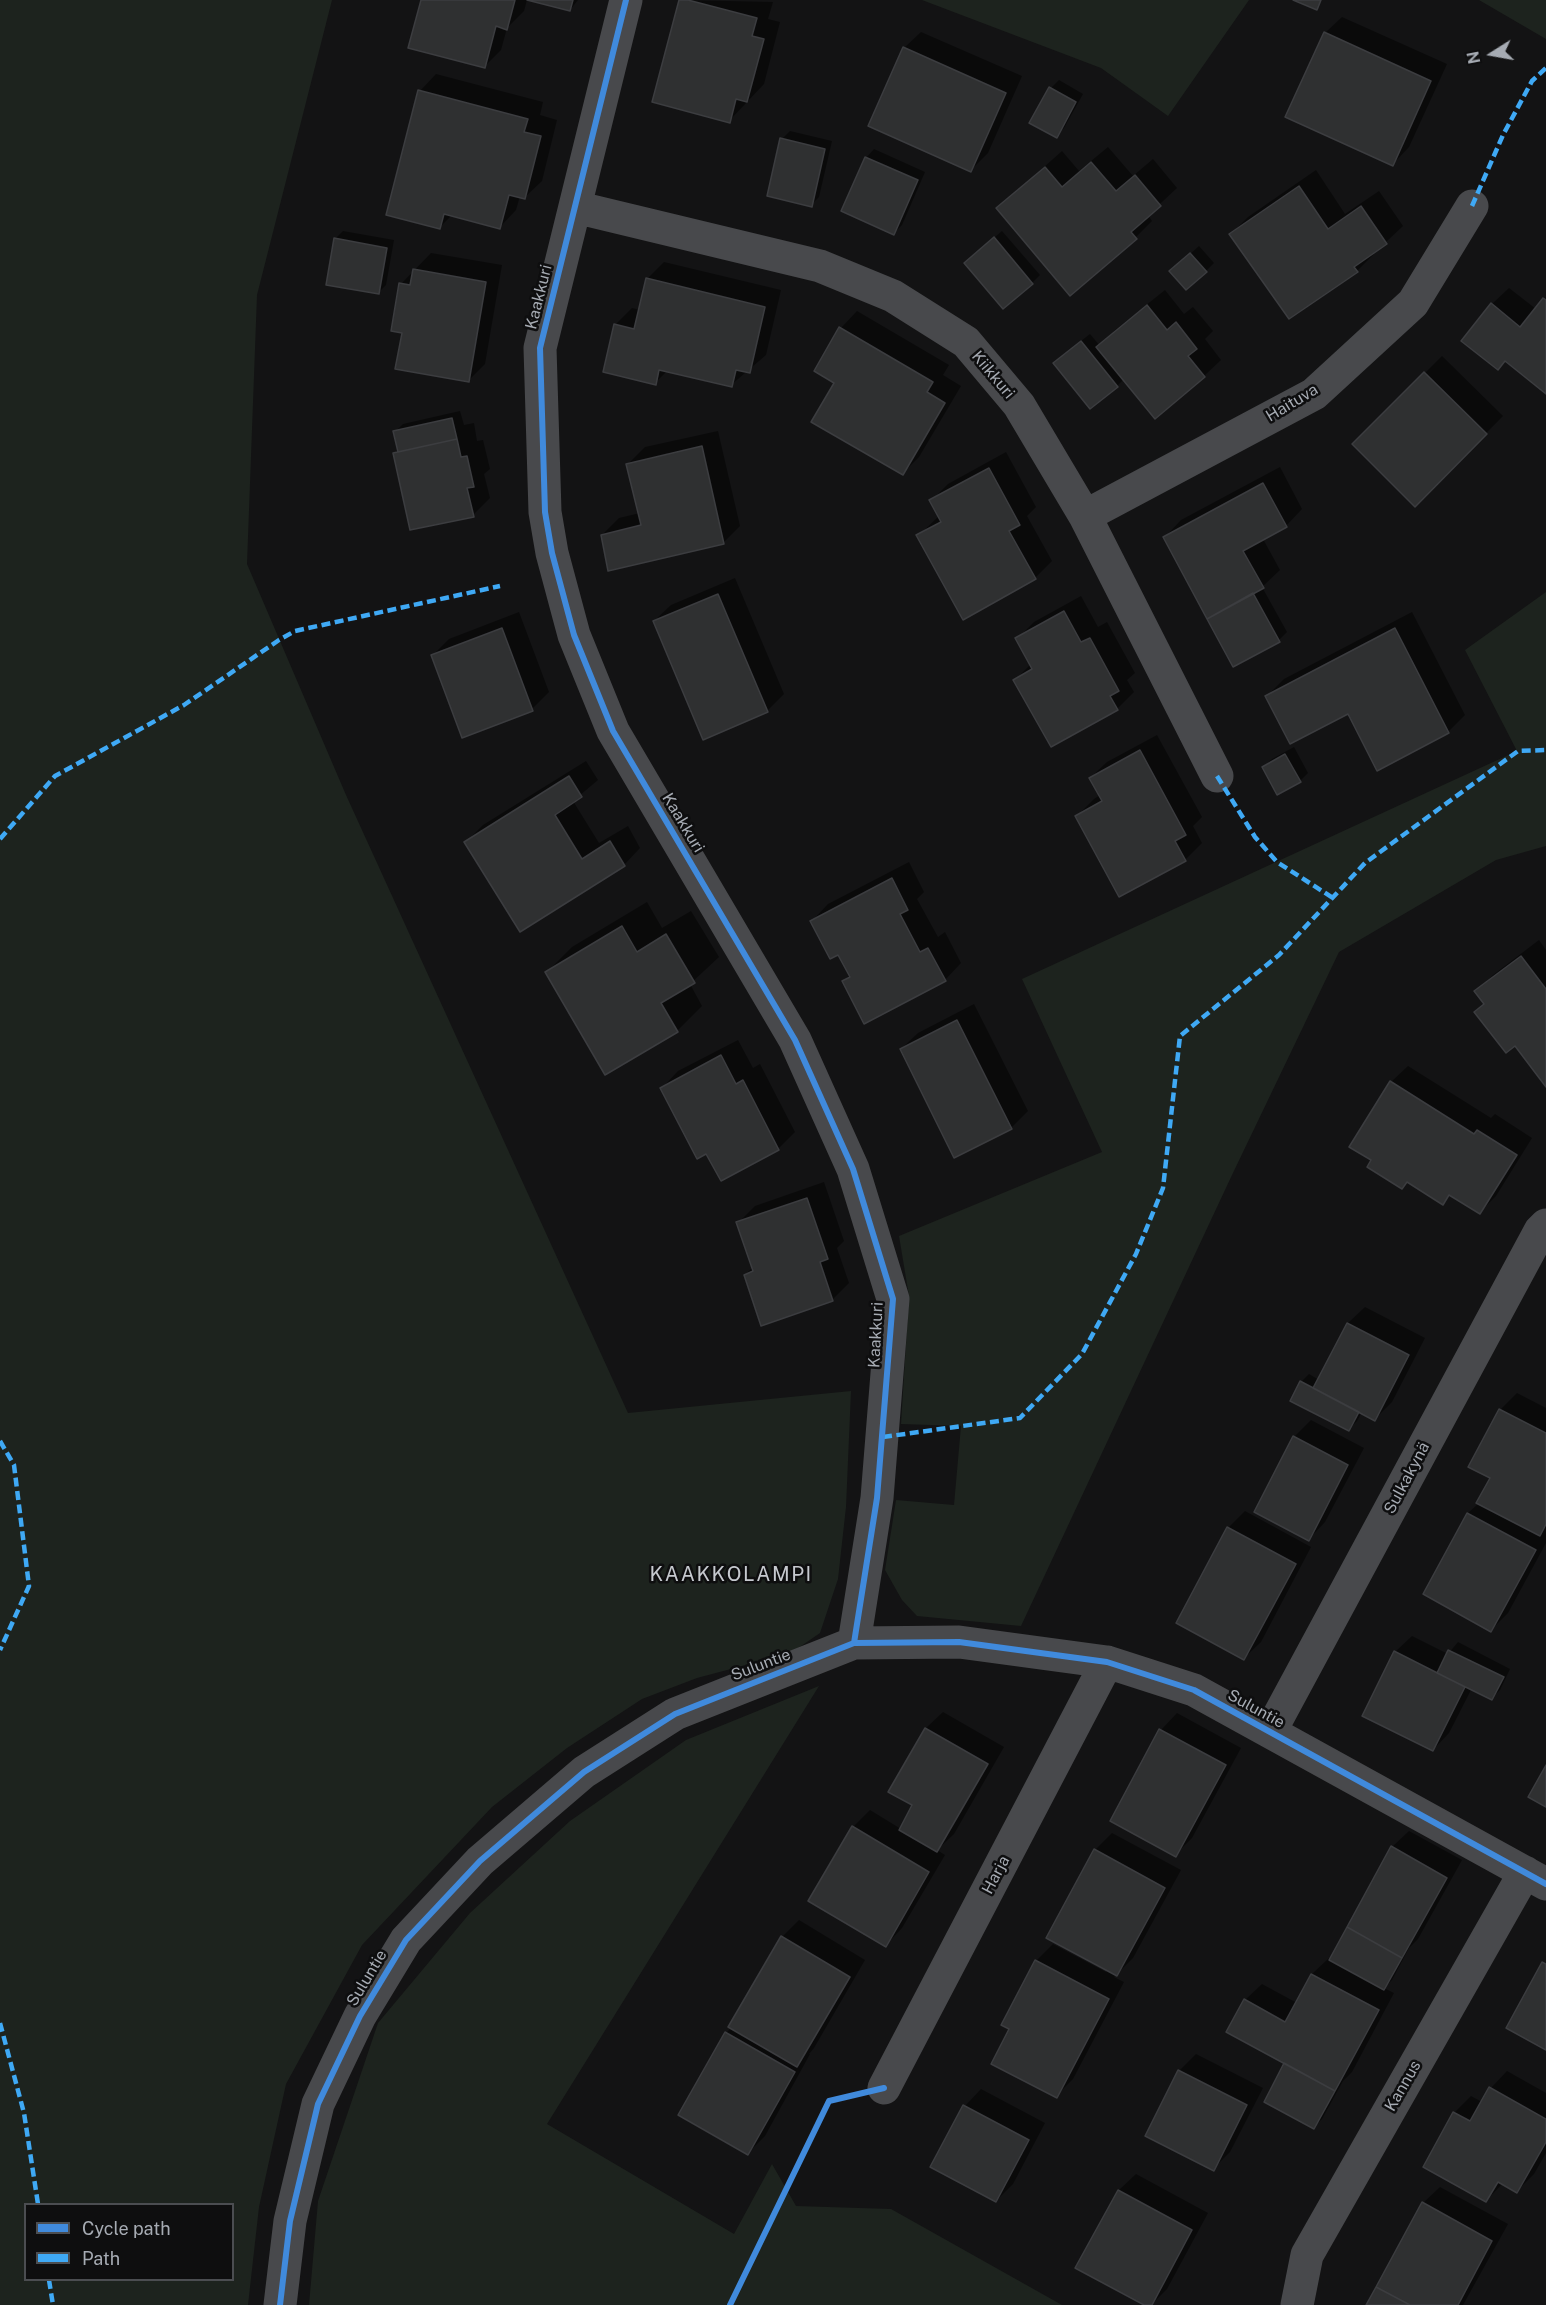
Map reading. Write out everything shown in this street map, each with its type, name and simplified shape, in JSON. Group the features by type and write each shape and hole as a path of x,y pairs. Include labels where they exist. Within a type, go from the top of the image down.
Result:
{"street":[{"name":"Kaakkuri","path":"626,0 540,348 545,512 552,553 574,635 613,731 795,1040 853,1169 893,1299 877,1498 854,1643"},
{"name":"Haituva","path":"1085,516 1314,394 1413,303 1472,206"},
{"name":"Kiikkuri","path":"575,207 820,266 892,296 966,342 1019,405 1085,516 1217,776"},
{"name":"Sulkakynä","path":"1270,1732 1546,1225"},
{"name":"Suluntie","path":"280,2305 290,2221 318,2104 360,2016 406,1940 480,1861 584,1772 675,1714 854,1643 959,1642 1107,1662 1194,1690 1535,1878"},
{"name":"Harja","path":"884,2088 1107,1662"},
{"name":"Kannus","path":"1297,2305 1307,2255 1535,1878"}],"shaded area":[{"path":"0,0 332,0 257,295 247,564 346,795 628,1413 851,1391 846,1507 838,1579 820,1633 791,1653 697,1678 642,1699 567,1748 492,1807 362,1945 286,2084 259,2207 248,2305 0,2305"},
{"path":"922,0 1249,0 1168,116 1101,68"},
{"path":"1479,0 1546,0 1546,39"},
{"path":"1546,592 1546,846 1496,860 1339,952 1021,1626 917,1616 902,1600 885,1570 896,1500 954,1505 961,1426 901,1424 909,1296 899,1236 1102,1152 1022,979 1517,751 1465,650"},
{"path":"819,1686 547,2124 734,2234 772,2164 796,2206 891,2209 1062,2305 309,2305 318,2201 378,2023 470,1913 570,1821 686,1740"}],"building":[{"path":"421,0 515,0 507,30 496,26 485,68 408,48"},
{"path":"527,0 573,0 570,11"},
{"path":"679,0 688,0 757,18 752,36 764,39 747,102 736,99 730,123 652,102"},
{"path":"1293,0 1321,0 1317,10"},
{"path":"1324,32 1431,81 1393,166 1285,117"},
{"path":"903,47 1006,93 971,172 868,126"},
{"path":"1049,87 1076,102 1057,138 1029,123"},
{"path":"418,90 528,119 524,132 541,136 525,199 509,195 500,229 444,214 440,229 386,215"},
{"path":"780,138 825,149 812,207 767,196"},
{"path":"865,157 918,180 894,235 841,211"},
{"path":"1091,162 1116,191 1135,175 1161,206 1131,232 1137,239 1070,296 996,208 1045,167 1062,187"},
{"path":"1299,186 1328,229 1361,206 1387,244 1354,267 1358,272 1289,319 1229,234"},
{"path":"994,237 1033,284 1003,309 964,263"},
{"path":"334,238 387,248 379,294 326,285"},
{"path":"1190,253 1207,272 1186,290 1169,271"},
{"path":"413,269 486,282 469,382 395,369 402,333 391,331 399,283 410,285"},
{"path":"646,278 765,307 750,373 736,370 732,387 659,370 656,385 603,372 614,324 634,329"},
{"path":"1543,298 1546,300 1546,394 1505,361 1498,370 1461,341 1491,303 1520,327"},
{"path":"1147,305 1167,330 1176,322 1197,349 1188,356 1205,377 1155,419 1096,347"},
{"path":"839,327 933,382 927,392 945,403 903,475 811,422 834,383 814,371"},
{"path":"1081,341 1118,387 1090,409 1053,363"},
{"path":"1424,372 1487,434 1415,507 1352,444"},
{"path":"452,418 457,439 398,452 393,431"},
{"path":"457,439 461,457 467,456 474,487 467,488 474,517 410,530 393,453"},
{"path":"702,446 724,544 608,571 601,535 641,525 626,464"},
{"path":"989,468 1020,525 1009,531 1036,579 963,620 916,535 941,522 929,500"},
{"path":"1263,483 1287,527 1243,551 1264,588 1207,619 1163,537"},
{"path":"1253,593 1280,642 1233,667 1207,619"},
{"path":"718,594 768,712 703,740 653,621"},
{"path":"1064,611 1081,642 1090,638 1119,691 1110,696 1118,710 1051,747 1013,680 1032,669 1015,638"},
{"path":"502,628 533,711 462,738 431,655"},
{"path":"1395,628 1449,733 1377,771 1348,714 1290,744 1265,696"},
{"path":"1140,750 1186,835 1175,841 1186,861 1119,897 1075,816 1102,801 1089,778"},
{"path":"1285,754 1301,782 1277,795 1262,767"},
{"path":"569,776 582,797 555,815 582,859 610,841 625,866 520,932 464,842"},
{"path":"892,878 908,910 900,914 920,952 928,948 946,981 864,1024 842,981 850,977 838,955 830,959 810,921"},
{"path":"622,926 637,952 666,934 695,983 661,1003 678,1032 605,1075 545,972"},
{"path":"1521,956 1546,989 1546,1087 1515,1046 1506,1053 1474,1012 1484,1004 1474,991"},
{"path":"957,1020 1012,1129 954,1158 900,1049"},
{"path":"721,1055 736,1084 743,1080 779,1150 721,1181 706,1154 697,1159 660,1088"},
{"path":"1390,1081 1474,1134 1477,1130 1517,1155 1480,1214 1449,1195 1443,1205 1407,1182 1402,1189 1367,1167 1371,1160 1349,1147"},
{"path":"807,1198 828,1259 820,1262 833,1301 761,1326 744,1275 753,1271 736,1222"},
{"path":"1347,1323 1409,1355 1375,1421 1313,1388"},
{"path":"1300,1381 1359,1412 1349,1431 1290,1401"},
{"path":"1499,1409 1546,1433 1546,1524 1540,1536 1476,1503 1490,1478 1468,1467"},
{"path":"1293,1436 1348,1465 1309,1541 1254,1512"},
{"path":"1467,1513 1536,1550 1491,1632 1423,1594"},
{"path":"1227,1527 1296,1564 1244,1660 1176,1623"},
{"path":"1448,1650 1504,1677 1492,1700 1437,1673"},
{"path":"1394,1651 1465,1687 1433,1751 1362,1716"},
{"path":"925,1728 988,1764 937,1852 899,1830 912,1805 888,1792"},
{"path":"1159,1729 1226,1765 1176,1857 1110,1821"},
{"path":"1546,1765 1546,1807 1528,1797"},
{"path":"852,1826 929,1872 886,1947 808,1901"},
{"path":"1391,1846 1447,1878 1402,1958 1347,1927"},
{"path":"1094,1849 1165,1888 1117,1976 1046,1938"},
{"path":"1347,1927 1402,1958 1384,1990 1329,1960"},
{"path":"781,1936 850,1977 797,2067 728,2027"},
{"path":"1035,1960 1109,1999 1057,2098 991,2064 1009,2029 1001,2025"},
{"path":"1542,1962 1546,1964 1546,2050 1506,2028"},
{"path":"1311,1974 1379,2010 1335,2091 1226,2032 1244,1999 1285,2022"},
{"path":"725,2032 795,2072 748,2155 678,2115"},
{"path":"1284,2063 1335,2091 1314,2129 1264,2102"},
{"path":"1178,2070 1247,2105 1214,2171 1145,2136"},
{"path":"1489,2087 1546,2119 1546,2142 1517,2193 1498,2182 1486,2202 1423,2167 1453,2112 1470,2121"},
{"path":"963,2105 1029,2140 996,2202 930,2167"},
{"path":"1118,2190 1192,2230 1152,2305 1144,2305 1075,2268"},
{"path":"1422,2202 1492,2241 1458,2305 1410,2305 1376,2287"},
{"path":"1376,2287 1410,2305 1366,2305"}],"marked path":[{"path":"1472,206 1503,135 1532,81 1546,68"},
{"path":"0,839 55,776 184,705 295,631 500,586"},
{"path":"883,1437 1020,1418 1082,1354 1136,1254 1163,1188 1180,1036 1279,955 1365,863 1518,751 1546,750"},
{"path":"1217,776 1255,837 1277,862 1333,898"},
{"path":"0,1441 14,1465 29,1586 0,1650"},
{"path":"0,2023 24,2113 38,2203"},
{"path":"49,2281 53,2305"}],"cycle path":[{"path":"626,0 540,348 545,512 552,553 574,635 613,731 795,1040 853,1169 893,1299 877,1498 854,1643"},
{"path":"280,2305 290,2221 318,2104 360,2016 406,1940 480,1861 584,1772 675,1714 854,1643 959,1642 1107,1662 1194,1690 1546,1884"},
{"path":"730,2305 829,2101 884,2088"}],"district":[{"name":"KAAKKOLAMPI","path":"731,1575"}]}
